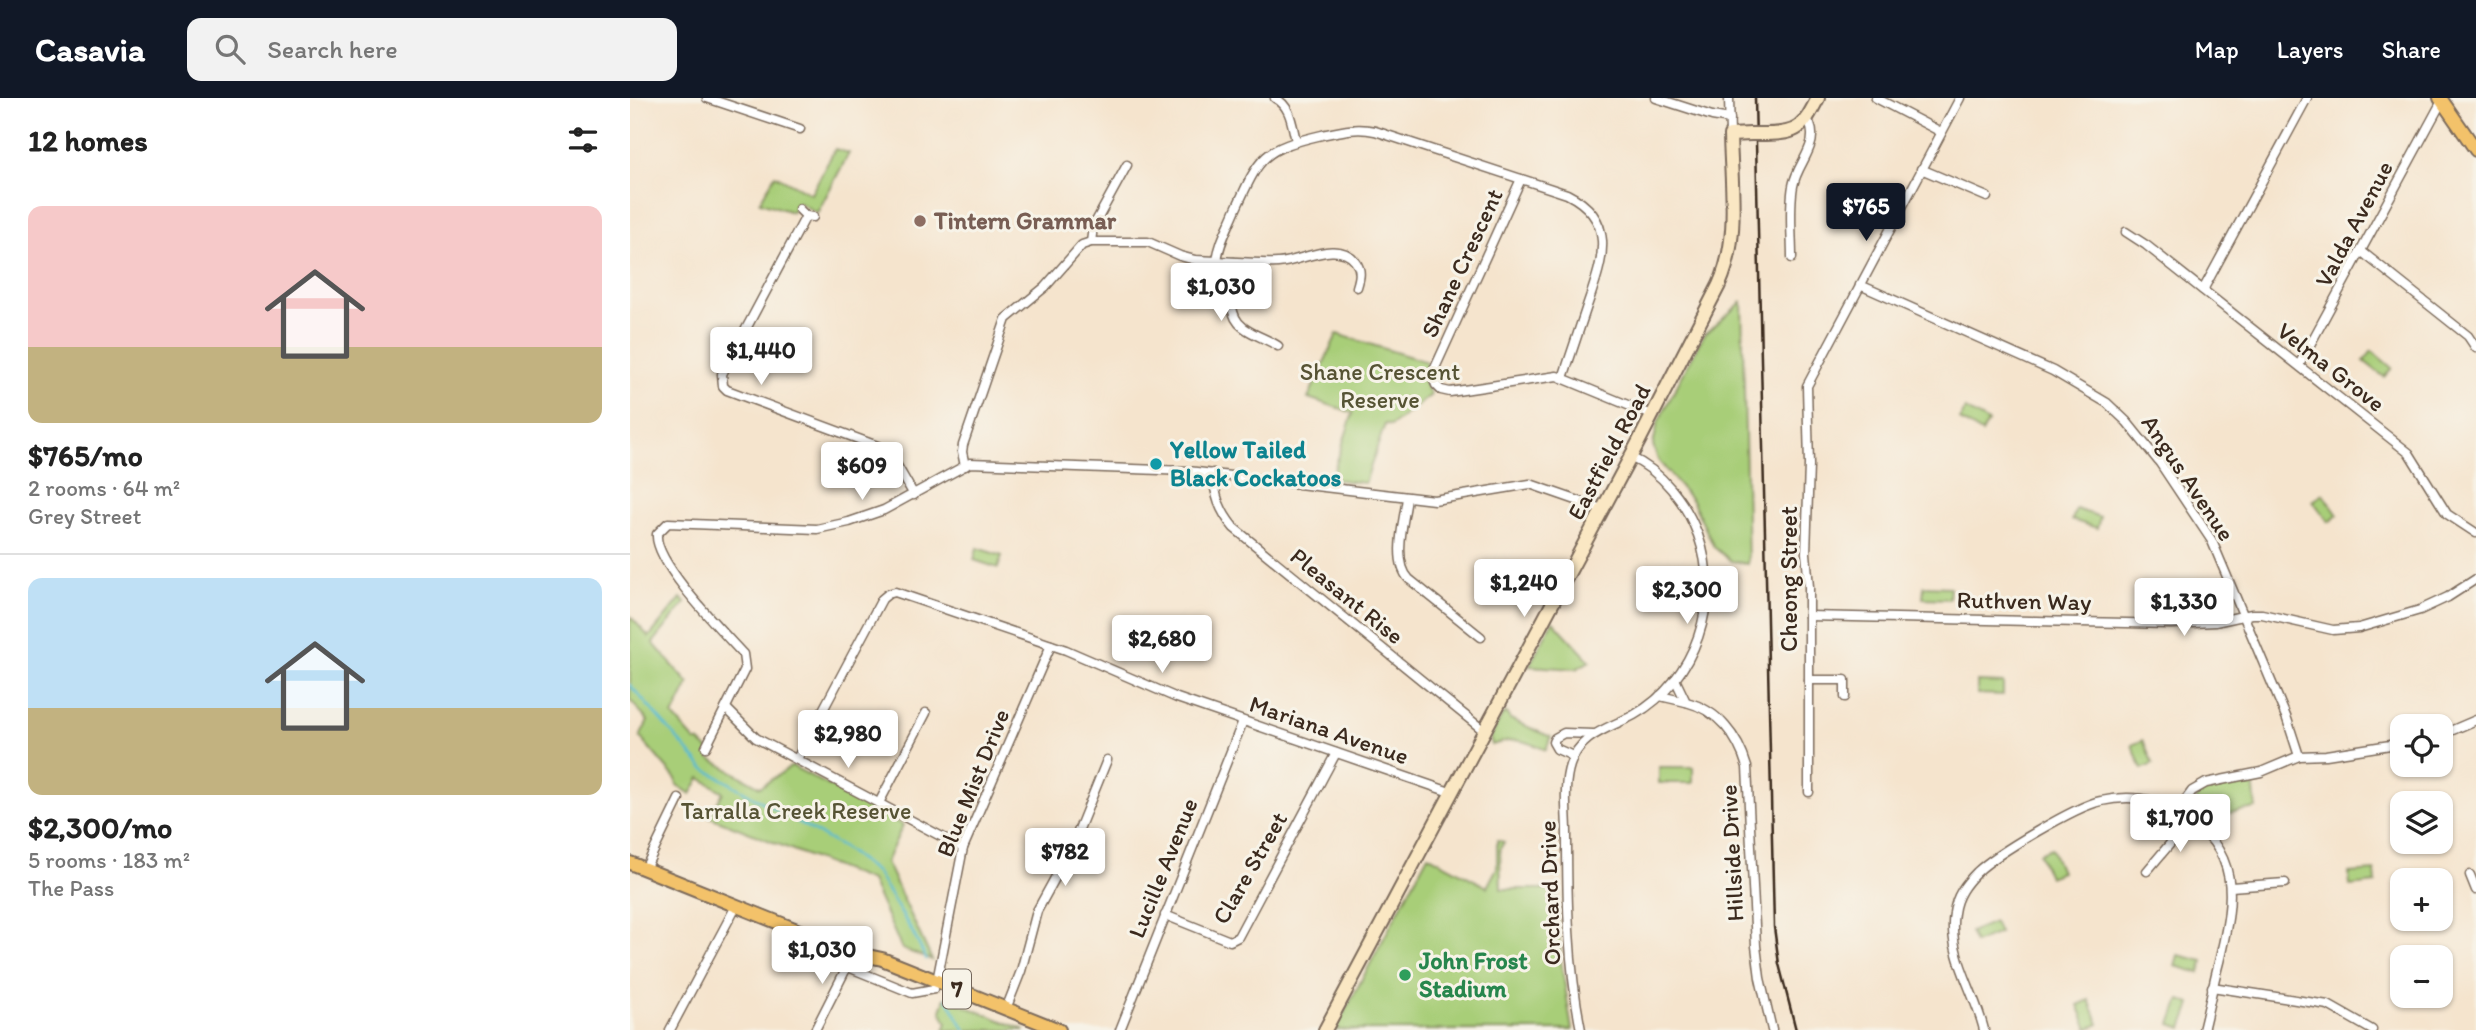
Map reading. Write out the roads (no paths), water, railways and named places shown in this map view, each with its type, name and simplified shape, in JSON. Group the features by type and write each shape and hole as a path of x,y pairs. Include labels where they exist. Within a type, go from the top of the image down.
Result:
{"main road":[{"path":"1730,135 1783,134 1793,131 1807,119 1818,98"},
{"path":"2441,99 2476,150"},
{"name":"Eastfield Road","path":"1325,1030 1630,457 1727,264 1732,234 1730,135"},
{"name":"7","path":"630,863 854,953 882,959 1035,1030"},
{"name":"7","path":"936,985 1059,1030"}],"street":[{"path":"707,98 800,129"},
{"path":"1275,98 1288,110 1296,141"},
{"path":"1656,98 1730,119"},
{"path":"1729,98 1730,135"},
{"path":"1876,98 1941,132"},
{"name":"Cheong Street","path":"1809,792 1807,386 1959,98"},
{"path":"2203,290 2307,98"},
{"name":"Valda Avenue","path":"2299,365 2441,99"},
{"path":"1792,258 1793,186 1813,140 1811,124 1807,119"},
{"path":"1217,261 1219,248 1256,167 1276,148 1349,129 1366,129 1567,194 1581,202 1594,216 1601,231 1604,250 1563,377"},
{"path":"1091,242 1093,227 1127,164"},
{"path":"1921,169 1987,197"},
{"name":"Shane Crescent","path":"1521,179 1434,368 1433,380 1441,390 1450,392 1563,377 1652,415"},
{"path":"799,209 810,217 722,374 723,386 880,447 892,457 914,495"},
{"name":"Velma Grove","path":"2126,232 2146,244 2409,453 2447,514 2476,533"},
{"path":"965,466 963,445 1006,319 1045,287 1082,245 1091,242 1148,242 1188,258 1234,262 1279,263 1336,251 1355,260 1361,276 1357,286"},
{"path":"2361,251 2468,337 2476,348"},
{"path":"1234,262 1232,308 1237,323 1278,346"},
{"name":"Angus Avenue","path":"1860,285 2053,371 2107,403 2127,422 2160,463 2212,541 2287,719 2299,756"},
{"path":"1592,734 1564,733 1553,742 1557,749 1573,756 1592,734 1634,715 1660,696 1675,679 1694,649 1705,612 1707,585 1704,555 1696,528 1675,493 1650,468 1630,457"},
{"path":"706,747 745,669 745,659 684,588 658,544 657,534 668,523 817,529 884,510 970,463 1213,473 1434,500 1531,484 1602,509"},
{"name":"Pleasant Rise","path":"1213,473 1219,507 1234,528 1483,730"},
{"path":"1407,498 1400,568 1409,579 1481,637"},
{"name":"Ruthven Way","path":"1809,616 2171,624 2215,622 2262,614 2333,630 2359,628 2420,610 2448,597 2476,579"},
{"name":"Mariana Avenue","path":"797,760 882,599 888,594 900,593 1051,645 1177,698 1450,792"},
{"name":"Blue Mist Drive","path":"936,985 963,848 1051,645"},
{"path":"1675,679 1686,702"},
{"path":"1808,680 1845,680 1845,697"},
{"name":"Hillside Drive","path":"1660,696 1709,710 1721,721 1738,746 1747,767 1756,946 1772,1030"},
{"path":"726,708 756,738 963,848"},
{"path":"879,803 926,713"},
{"path":"2453,730 2476,720"},
{"name":"Lucille Avenue","path":"1120,1030 1243,721"},
{"path":"2179,810 2187,796 2198,785 2261,772 2299,756 2326,755 2390,745"},
{"name":"Clare Street","path":"1165,915 1230,941 1238,937 1336,753"},
{"name":"Orchard Drive","path":"1573,756 1567,774 1566,796 1568,923 1581,1030"},
{"path":"1006,1009 1021,971 1037,911 1071,849 1107,760"},
{"path":"1983,1029 1956,952 1952,932 1955,904 1968,881 1996,858 2080,808 2114,798 2141,799 2179,810 2204,830 2219,850 2231,887 2231,908 2203,1030"},
{"path":"645,869 680,799"},
{"path":"2147,872 2191,818"},
{"path":"2470,875 2476,890"},
{"path":"2231,887 2285,883"},
{"path":"670,1030 736,906"},
{"path":"815,1030 854,953"},
{"path":"848,967 912,993 936,985"},
{"path":"2212,987 2328,1005 2372,1030"}],"waterway":[{"path":"630,685 703,768 845,849 876,872 926,959"},
{"path":"947,998 965,1030"}],"railway":[{"path":"1755,98 1774,927 1779,964 1796,1030"}],"place":[{"name":"Tintern Grammar","path":"920,221"},
{"name":"Yellow Tailed Black Cockatoos","path":"1156,464"},
{"name":"John Frost Stadium","path":"1405,975"}],"park label":[{"name":"Shane Crescent Reserve","path":"1380,386"},
{"name":"Tarralla Creek Reserve","path":"796,811"}]}
